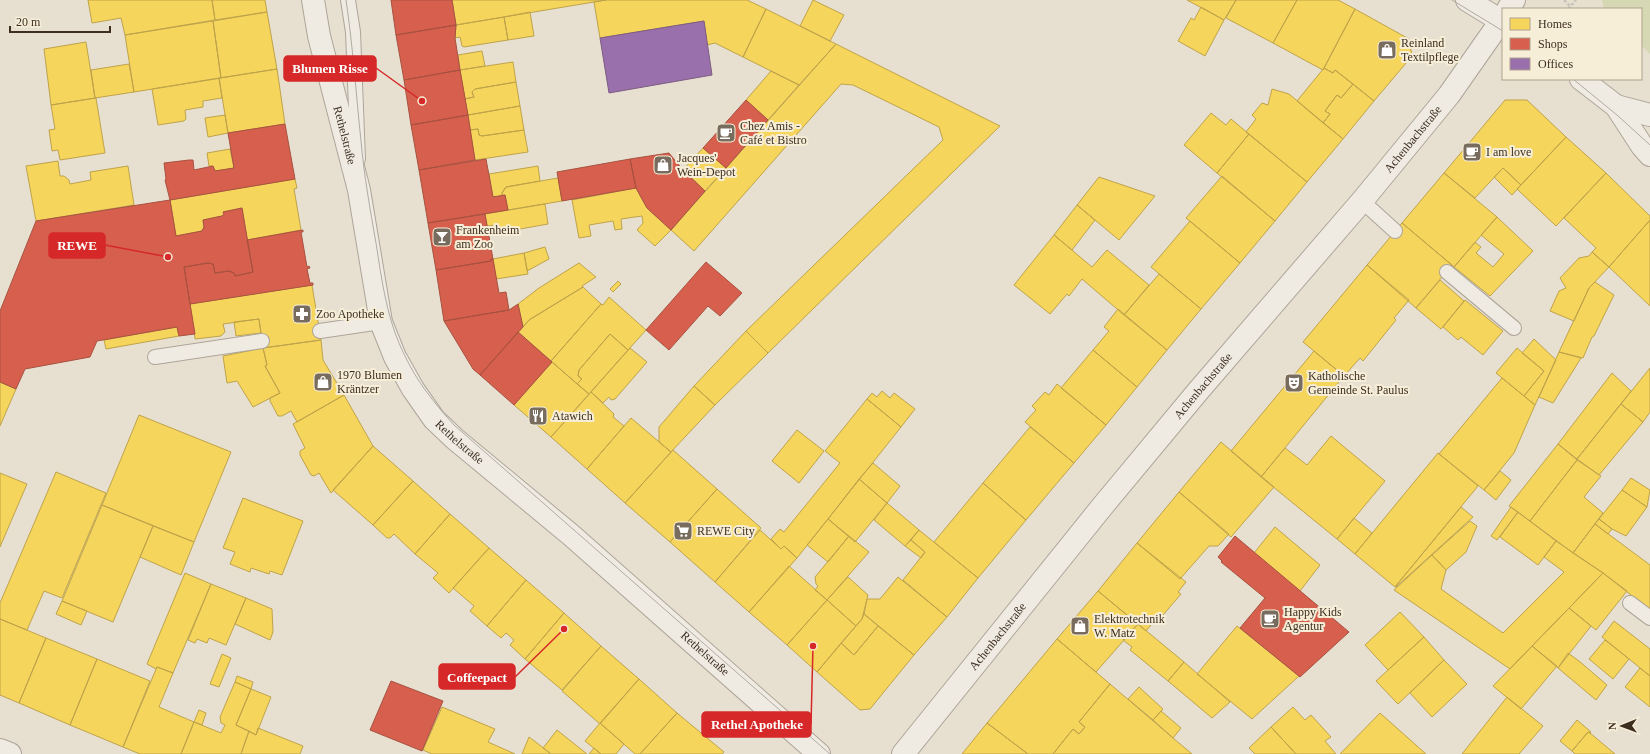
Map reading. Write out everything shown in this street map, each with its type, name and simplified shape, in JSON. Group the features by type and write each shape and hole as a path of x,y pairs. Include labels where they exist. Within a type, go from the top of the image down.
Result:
{"street":[{"name":"Rethelstraße","path":"313,0 319,36 359,190 381,322 395,357 434,419 455,439 571,535 819,754"},
{"path":"1467,0 1502,17"},
{"name":"Achenbachstraße","path":"903,754 1101,508 1362,201 1449,95 1502,21"},
{"path":"1582,80 1616,106 1642,146 1650,155"},
{"path":"1616,106 1650,115"},
{"path":"0,750 10,754"}],"lane":[{"path":"348,0 354,38 359,190"},
{"path":"1362,201 1395,231"},
{"path":"1447,272 1514,328"},
{"path":"320,331 381,322"},
{"path":"155,357 262,341"},
{"path":"1630,602 1650,618"}],"path":[{"path":"1564,0 1569,8 1576,0"}],"green space":[{"path":"1602,0 1650,0 1650,54 1642,46 1642,8 1604,8"}],"building: Homes":[{"path":"88,0 212,0 215,20 125,35 121,18 92,23"},
{"path":"212,0 265,0 267,12 215,20"},
{"path":"452,0 606,0 456,25"},
{"path":"606,0 747,0 766,9 743,57 715,43 707,45 704,21 600,38 594,2"},
{"path":"813,0 844,15 830,41 800,26"},
{"path":"1187,0 1236,0 1224,20"},
{"path":"1236,0 1297,0 1273,43 1226,18"},
{"path":"1297,0 1338,0 1355,9 1323,70 1273,43"},
{"path":"1201,7 1224,20 1205,56 1178,41 1191,18 1194,20"},
{"path":"766,9 836,44 799,85 743,57"},
{"path":"1355,9 1409,39 1412,56 1374,101 1335,70 1333,73 1324,68"},
{"path":"267,12 277,69 221,78 213,21"},
{"path":"530,12 534,36 508,40 504,17"},
{"path":"504,17 508,40 464,47 462,46 460,37 455,38 456,25"},
{"path":"213,21 221,78 134,92 125,35"},
{"path":"86,42 95,98 51,105 44,49"},
{"path":"836,44 1000,126 768,353 746,331 943,140 939,127 853,85 841,84 694,251 671,230"},
{"path":"482,51 485,66 460,70 458,55"},
{"path":"513,62 516,82 475,89 472,92 474,97 465,99 460,70"},
{"path":"129,64 134,92 95,98 91,70"},
{"path":"1324,68 1333,73 1335,70 1353,84 1341,98 1337,95 1325,111 1330,114 1323,123 1297,101"},
{"path":"277,69 285,124 228,133 219,78"},
{"path":"771,71 799,85 768,120 746,100"},
{"path":"219,78 222,98 203,101 203,107 185,110 186,119 184,121 158,125 152,89"},
{"path":"516,82 520,106 468,115 465,99 474,97 472,92 475,89"},
{"path":"1353,84 1374,101 1343,139 1323,123 1330,114 1325,111 1337,95 1341,98"},
{"path":"1272,89 1289,94 1343,139 1307,182 1246,132 1256,119 1252,115 1262,103 1268,105"},
{"path":"96,98 105,153 60,160 58,150 52,151 49,130 55,129 51,105"},
{"path":"1505,100 1527,100 1566,137 1521,185 1503,168 1475,198 1444,173"},
{"path":"520,106 524,130 482,136 479,135 478,129 470,130 468,115"},
{"path":"1211,113 1226,125 1231,119 1249,134 1217,173 1184,145"},
{"path":"225,115 228,133 208,137 205,118"},
{"path":"478,129 479,135 482,136 524,130 528,152 475,160 470,130"},
{"path":"1249,134 1307,182 1275,221 1217,173"},
{"path":"1566,137 1606,173 1556,226 1517,189"},
{"path":"703,148 726,168 705,191 683,170"},
{"path":"230,149 234,168 215,171 213,166 209,166 207,153"},
{"path":"58,161 60,176 64,176 69,180 70,184 91,180 90,172 128,166 134,205 36,221 26,166"},
{"path":"538,166 540,181 506,187 502,193 502,196 493,197 489,174"},
{"path":"1503,168 1521,185 1512,195 1494,177"},
{"path":"1444,173 1497,217 1454,267 1402,223"},
{"path":"1606,173 1650,216 1650,220 1609,267 1592,252 1596,248 1564,218"},
{"path":"1222,176 1275,221 1240,263 1186,218"},
{"path":"1099,177 1155,196 1119,240 1077,205"},
{"path":"558,178 562,201 508,210 505,195 502,196 502,193 506,187"},
{"path":"295,179 297,188 294,189 301,230 247,240 242,208 223,212 224,214 222,216 203,220 204,227 202,231 176,236 170,200"},
{"path":"636,188 647,208 671,230 655,246 637,230 643,223 642,216 621,219 622,229 615,230 613,221 589,225 591,236 579,238 572,200"},
{"path":"545,204 548,224 503,232 502,229 495,230 495,225 487,226 485,214"},
{"path":"1077,205 1095,220 1072,250 1054,235"},
{"path":"1497,217 1533,251 1490,296 1454,267 1475,242 1481,247 1476,253 1493,267 1504,254 1481,235"},
{"path":"1650,220 1650,306 1609,267"},
{"path":"1190,221 1240,263 1201,309 1151,267"},
{"path":"1402,223 1452,265 1416,308 1367,265"},
{"path":"1054,235 1092,267 1107,250 1149,285 1124,315 1082,279 1069,296 1067,294 1050,314 1014,285"},
{"path":"545,247 549,259 527,271 524,253"},
{"path":"1592,252 1609,267 1589,288 1574,321 1550,311 1559,291 1566,288 1560,278 1579,258 1589,256"},
{"path":"524,253 528,274 496,279 493,259"},
{"path":"579,263 596,277 582,286 583,287 529,320 523,327 518,304 539,288"},
{"path":"1367,265 1409,300 1394,318 1396,320 1363,361 1360,358 1344,376 1303,342"},
{"path":"1159,274 1201,309 1167,350 1124,315"},
{"path":"1440,280 1464,301 1441,329 1416,308"},
{"path":"618,281 621,284 613,292 610,289"},
{"path":"1595,282 1614,295 1583,358 1559,352 1589,288"},
{"path":"312,285 321,340 263,348 259,319 223,324 225,332 221,336 195,339 190,304"},
{"path":"583,287 601,304 551,361 518,332 529,320"},
{"path":"609,297 646,330 628,350 610,334 579,370 578,376 582,379 577,384 551,361 601,304 603,305"},
{"path":"1465,300 1503,331 1483,355 1461,337 1458,340 1443,327"},
{"path":"1118,309 1167,350 1137,387 1093,350 1109,331 1104,327"},
{"path":"259,319 261,333 236,336 234,322"},
{"path":"177,327 179,336 106,349 104,340"},
{"path":"746,331 768,353 715,405 694,386"},
{"path":"610,334 628,350 589,394 577,384 582,379 578,376 579,370"},
{"path":"1534,339 1556,360 1535,405 1524,396 1544,371 1522,353"},
{"path":"321,340 323,360 344,395 297,422 291,411 282,416 278,416 270,401 270,398 280,393 265,366 267,365 263,348"},
{"path":"263,348 267,365 265,366 280,393 253,407 237,381 227,383 223,356"},
{"path":"630,348 647,362 615,399 611,400 609,397 603,403 591,392"},
{"path":"1517,348 1544,371 1524,396 1496,373"},
{"path":"1093,350 1137,387 1106,425 1061,388"},
{"path":"1314,351 1344,376 1261,477 1231,451"},
{"path":"1559,352 1581,358 1553,403 1539,397"},
{"path":"552,362 589,394 551,437 514,405"},
{"path":"1650,368 1650,412 1643,422 1621,404"},
{"path":"1612,373 1631,391 1577,459 1558,444"},
{"path":"1502,378 1535,405 1514,453 1484,490 1439,454"},
{"path":"0,382 16,389 0,426"},
{"path":"1057,384 1106,425 1074,463 1025,422 1036,410 1032,406 1045,392 1049,395"},
{"path":"694,386 715,405 671,452 659,442 659,427"},
{"path":"882,391 890,398 894,393 915,409 901,427 867,399 872,393 877,397"},
{"path":"591,392 614,414 613,417 624,426 587,469 551,437"},
{"path":"344,395 373,446 331,493 319,473 314,476 311,475 300,455 300,451 305,448 293,424"},
{"path":"867,399 901,427 797,558 784,546 781,549 771,539 780,529 784,532 840,463 825,451"},
{"path":"1621,404 1643,422 1599,475 1577,459"},
{"path":"139,415 231,452 194,542 102,505"},
{"path":"631,418 671,452 625,503 587,469"},
{"path":"1030,427 1074,463 1026,520 983,483"},
{"path":"797,430 824,451 799,483 772,461"},
{"path":"1331,436 1385,481 1337,539 1261,477 1285,448 1307,465"},
{"path":"1221,442 1274,487 1231,537 1179,492"},
{"path":"1558,444 1577,460 1530,521 1509,506"},
{"path":"373,446 413,481 373,525 333,490"},
{"path":"673,450 717,489 670,542 625,503"},
{"path":"1438,453 1478,486 1395,587 1355,554"},
{"path":"1577,460 1601,476 1584,497 1603,513 1573,553 1530,521"},
{"path":"873,463 900,486 887,503 859,479"},
{"path":"1500,471 1511,480 1496,500 1484,490"},
{"path":"56,472 106,493 62,598 44,591 27,630 0,619 0,603"},
{"path":"0,473 27,484 0,547"},
{"path":"1631,478 1650,490 1647,507 1622,490"},
{"path":"859,479 887,503 855,542 828,519"},
{"path":"413,481 450,514 415,554 394,534 390,538 387,538 373,525"},
{"path":"983,483 1026,520 978,578 934,542"},
{"path":"717,489 761,528 715,582 670,542"},
{"path":"1622,490 1647,507 1626,536 1612,529 1599,519"},
{"path":"1179,492 1229,534 1218,546 1209,546 1180,579 1137,543"},
{"path":"243,498 303,521 282,575 270,571 269,574 251,568 250,572 230,564 235,552 223,548"},
{"path":"887,503 919,530 905,546 874,520"},
{"path":"102,505 153,526 113,622 62,601"},
{"path":"1461,507 1473,517 1395,587"},
{"path":"1511,507 1518,512 1497,540 1491,536"},
{"path":"1518,512 1556,541 1538,565 1500,537"},
{"path":"450,514 489,548 449,593 433,578 438,573 415,554"},
{"path":"1354,518 1372,533 1355,554 1337,539"},
{"path":"828,519 849,536 828,562 807,545"},
{"path":"1599,519 1612,529 1608,534 1595,524"},
{"path":"1470,521 1477,526 1466,552 1446,570 1432,555"},
{"path":"1595,524 1650,565 1650,610 1603,573 1573,553"},
{"path":"153,526 194,542 181,575 140,557"},
{"path":"1275,527 1320,565 1300,591 1254,553"},
{"path":"760,530 781,549 784,546 797,558 749,612 715,582"},
{"path":"919,530 978,578 947,617 903,580 925,552 911,540"},
{"path":"849,536 869,552 827,600 815,590 818,586 816,584 815,577"},
{"path":"911,540 925,552 921,558 905,546"},
{"path":"1556,541 1603,573 1510,669 1394,590 1432,555 1446,570 1441,589 1503,633 1564,572 1544,557"},
{"path":"1137,543 1186,582 1178,592 1181,594 1157,622 1155,620 1146,631 1098,591"},
{"path":"489,548 526,580 487,626 470,611 474,606 453,588"},
{"path":"789,566 827,600 787,645 749,612"},
{"path":"185,573 211,584 173,673 157,667 156,669 147,664"},
{"path":"1603,573 1627,591 1596,630 1569,608"},
{"path":"848,577 868,595 862,619 856,626 827,600"},
{"path":"898,577 947,617 914,655 864,614 867,599 880,599"},
{"path":"526,580 564,613 525,659 510,645 514,640 506,633 501,638 487,626"},
{"path":"211,584 246,598 226,645 209,638 207,643 197,639 195,643 188,640"},
{"path":"1098,591 1138,624 1096,672 1057,639"},
{"path":"246,598 272,609 273,632 270,640 235,624"},
{"path":"827,600 856,626 817,672 787,645"},
{"path":"62,601 87,611 81,625 56,614"},
{"path":"1569,608 1591,626 1558,668 1532,646"},
{"path":"1400,612 1424,637 1388,670 1365,645"},
{"path":"564,613 601,646 562,690 525,659"},
{"path":"864,614 878,626 854,655 841,643 862,619"},
{"path":"0,619 46,638 19,703 0,695"},
{"path":"1614,621 1650,649 1650,676 1602,637"},
{"path":"1138,624 1184,662 1168,681 1130,650 1132,647 1123,640"},
{"path":"878,626 914,655 870,709 860,710 817,672 841,643 854,655"},
{"path":"1237,626 1299,676 1252,719 1197,674"},
{"path":"1424,637 1444,660 1398,704 1376,681"},
{"path":"46,638 97,659 70,725 19,703"},
{"path":"1057,639 1110,684 1079,722 1085,727 1079,734 1073,729 1053,754 1028,754 987,723"},
{"path":"1605,640 1629,659 1613,679 1589,659"},
{"path":"601,646 639,679 600,724 562,691"},
{"path":"1532,646 1557,666 1521,709 1493,686"},
{"path":"1568,653 1607,685 1596,700 1558,668"},
{"path":"222,654 231,658 219,687 210,684"},
{"path":"97,659 150,681 123,747 70,725"},
{"path":"1444,660 1467,684 1432,717 1410,693"},
{"path":"1184,662 1230,702 1212,718 1168,681"},
{"path":"157,667 173,673 159,707 194,722 181,754 140,754 123,747"},
{"path":"1640,668 1650,676 1650,707 1625,687"},
{"path":"237,676 253,682 251,689 235,682"},
{"path":"639,679 677,713 640,754 635,754 600,723"},
{"path":"235,682 251,689 236,725 249,731 241,754 181,754 194,722 221,733 225,725 221,723 220,717"},
{"path":"1110,684 1192,754 1053,754 1073,729 1079,734 1085,727 1079,722"},
{"path":"1139,687 1163,709 1153,720 1128,699"},
{"path":"251,689 271,697 256,735 236,725"},
{"path":"1507,697 1543,726 1519,754 1462,754"},
{"path":"442,707 495,729 488,742 515,754 432,754 423,750"},
{"path":"1293,707 1305,720 1311,715 1331,737 1325,741 1336,754 1296,754 1271,727"},
{"path":"199,710 206,713 202,725 194,722"},
{"path":"1161,711 1181,728 1173,738 1153,720"},
{"path":"677,713 724,752 722,754 640,754"},
{"path":"1380,713 1426,754 1340,754"},
{"path":"1577,720 1591,732 1588,732 1572,751 1560,741"},
{"path":"600,723 624,744 616,754 601,754 585,741"},
{"path":"987,723 1028,754 962,754"},
{"path":"1271,727 1296,754 1255,754 1249,748"},
{"path":"258,728 303,746 300,754 241,754 249,731 256,735"},
{"path":"557,730 587,754 551,754 543,748"},
{"path":"1588,732 1615,754 1575,754 1572,751"},
{"path":"529,737 541,746 551,754 522,754"},
{"path":"594,748 601,754 589,754"}],"building: Shops":[{"path":"391,0 452,0 456,25 396,35"},
{"path":"456,25 455,38 460,70 404,80 396,35"},
{"path":"460,70 468,115 411,125 404,80"},
{"path":"746,100 768,120 726,168 703,148"},
{"path":"468,115 475,160 419,170 411,125"},
{"path":"285,124 295,179 170,200 165,180 164,163 193,160 194,170 213,166 215,171 234,168 228,133"},
{"path":"669,153 683,170 705,191 671,230 647,208 636,188 630,159"},
{"path":"486,159 493,197 505,195 508,210 428,223 419,170"},
{"path":"630,159 636,188 562,201 557,172"},
{"path":"170,200 176,236 202,231 204,227 203,220 222,216 224,214 223,212 242,208 253,272 235,276 234,273 229,271 215,273 213,264 208,263 184,267 195,334 179,336 177,327 97,341 90,357 25,369 16,389 0,382 0,311 36,221"},
{"path":"485,214 493,259 491,259 491,261 436,270 428,223"},
{"path":"303,230 303,232 301,232 307,267 309,266 310,268 307,269 310,283 313,283 313,285 190,304 184,267 208,263 213,264 215,273 229,271 234,273 235,276 253,272 247,240"},
{"path":"491,259 493,259 499,293 506,292 509,310 444,321 436,270 491,261"},
{"path":"706,262 742,293 720,316 708,306 669,350 646,330"},
{"path":"518,304 523,327 480,375 473,369 444,321 509,310"},
{"path":"518,332 552,362 514,405 480,375"},
{"path":"1235,536 1349,632 1300,677 1240,628 1265,598 1221,562 1222,561 1218,557"},
{"path":"391,681 443,701 422,751 370,730"}],"building: Offices":[{"path":"704,21 712,75 609,93 600,38"}],"tram line":[{"path":"346,0 369,205 383,286 389,315 399,343 421,384 433,401 454,425 830,754"},
{"path":"1452,0 1502,30"},
{"path":"1574,80 1617,115 1650,145"}],"place":[{"name":"Reinland Textilpflege","path":"1387,50"},
{"name":"Blumen Risse","path":"422,101"},
{"name":"Chez Amis - Café et Bistro","path":"726,133"},
{"name":"I am love","path":"1472,152"},
{"name":"Jacques' Wein-Depot","path":"663,165"},
{"name":"Frankenheim am Zoo","path":"442,237"},
{"name":"REWE","path":"168,257"},
{"name":"Zoo Apotheke","path":"302,314"},
{"name":"1970 Blumen Kräntzer","path":"323,382"},
{"name":"Katholische Gemeinde St. Paulus","path":"1294,383"},
{"name":"Atawich","path":"538,416"},
{"name":"REWE City","path":"683,531"},
{"name":"Happy Kids Agentur","path":"1270,619"},
{"name":"Elektrotechnik W. Matz","path":"1080,626"},
{"name":"Coffeepact","path":"564,629"},
{"name":"Rethel Apotheke","path":"813,646"}]}
